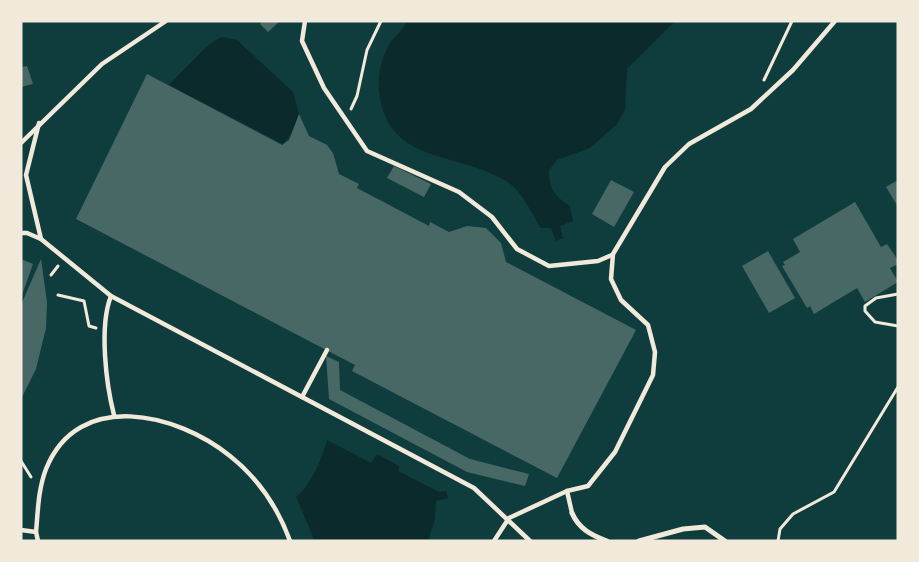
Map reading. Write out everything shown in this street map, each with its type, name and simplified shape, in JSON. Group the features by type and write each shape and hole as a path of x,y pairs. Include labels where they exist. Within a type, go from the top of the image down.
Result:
{"street":[{"path":"572,513 576,522 590,535 607,541"},
{"path":"639,541 684,529 705,527 725,541"}],"lane":[{"path":"21,143 102,64 166,21"},
{"path":"305,21 302,41 324,88 367,151 459,192 492,218 517,249 549,266 598,261 613,254"},
{"path":"494,541 509,518 567,491 588,486 615,452 654,375 655,352 648,325 621,300 611,279 613,254 665,167 689,144 751,109 793,70 835,21"},
{"path":"39,123 26,175 41,239"},
{"path":"21,233 41,239 111,296 474,488 509,518 530,541"},
{"path":"111,296 106,331 109,396 114,415"},
{"path":"303,397 327,350"},
{"path":"38,541 36,532 39,492 46,468 57,450 80,428 114,415 154,419 183,428 208,440 231,456 264,490 290,541"},
{"path":"567,491 572,513"},
{"path":"21,530 36,532"}],"path":[{"path":"346,119 357,96 367,50 381,21"},
{"path":"751,109 792,21"},
{"path":"51,275 59,264"},
{"path":"898,294 876,298 865,306 865,311 875,322 898,326"},
{"path":"58,295 84,301 89,326 106,331"},
{"path":"778,541 780,529 793,514 834,492 898,387"}],"water":[{"path":"406,21 675,21 627,69 625,110 617,124 590,148 557,160 549,170 551,187 560,199 570,206 573,221 560,226 563,238 556,241 551,228 541,228 522,198 509,183 469,165 429,153 411,145 396,133 385,116 379,92 379,79 382,60 387,48 404,27"},
{"path":"221,37 237,40 293,92 299,114 296,128 283,144 169,85 207,46"},
{"path":"327,440 371,463 377,454 399,466 398,471 439,492 446,491 448,498 436,501 435,519 428,541 315,541 296,497 315,471"}],"building":[{"path":"263,21 280,21 268,32 260,24"},
{"path":"27,66 33,84 21,87 21,67"},
{"path":"147,74 282,145 289,140 299,114 309,136 327,145 333,153 339,174 359,184 357,188 429,226 430,222 449,232 467,226 486,228 501,243 506,262 636,330 557,478 352,371 355,365 76,219"},
{"path":"394,166 431,184 424,197 387,178"},
{"path":"611,180 634,192 614,227 592,214"},
{"path":"898,180 898,207 886,187"},
{"path":"855,202 881,247 887,244 898,260 898,264 890,268 898,282 865,302 857,288 814,314 810,306 807,308 782,266 785,265 783,262 800,252 793,239"},
{"path":"768,251 795,298 769,313 742,266"},
{"path":"21,259 33,264 21,298"},
{"path":"41,259 47,302 46,328 36,369 21,399 21,305"},
{"path":"326,356 339,362 340,390 470,459 529,474 525,486 467,472 329,399"}]}
